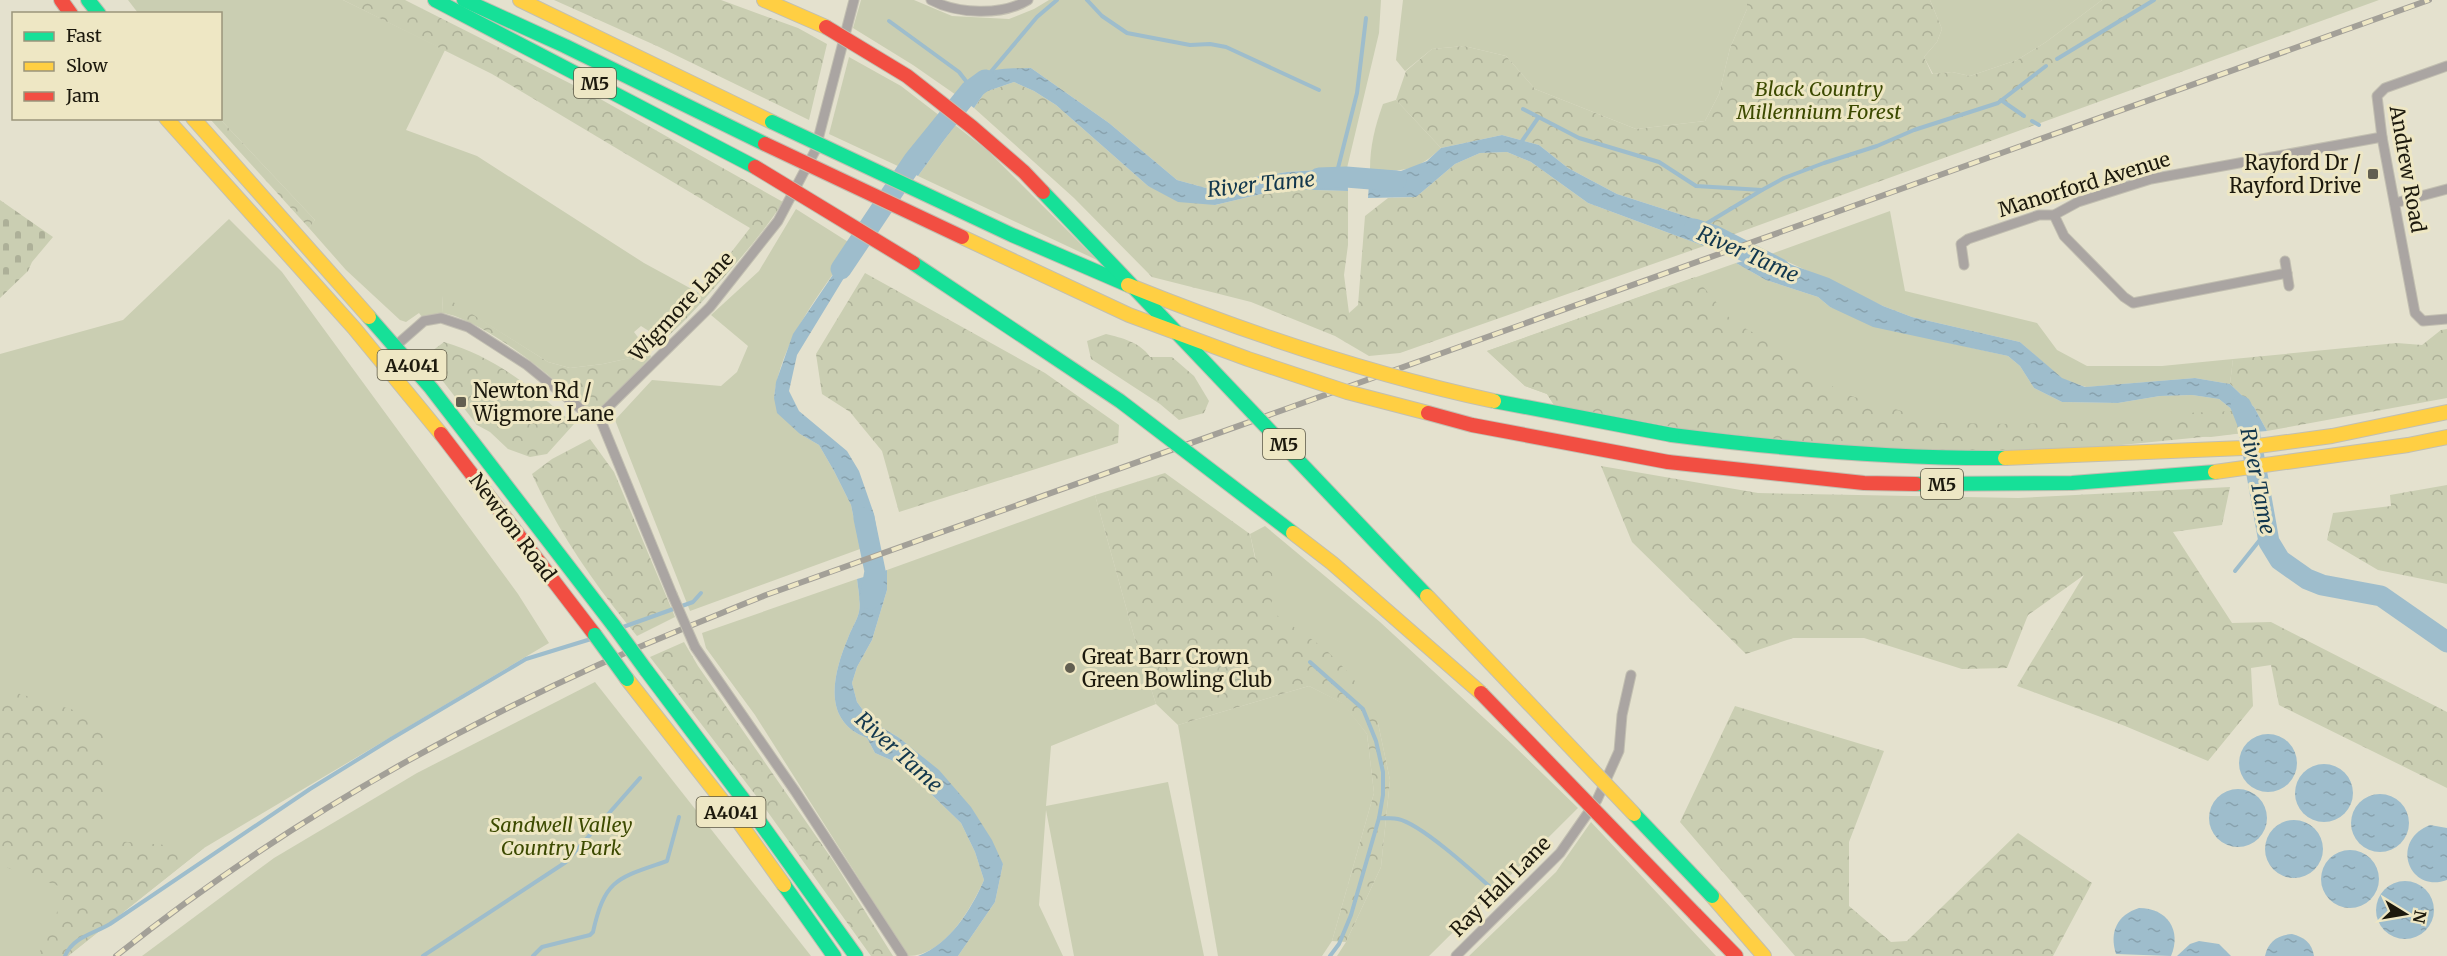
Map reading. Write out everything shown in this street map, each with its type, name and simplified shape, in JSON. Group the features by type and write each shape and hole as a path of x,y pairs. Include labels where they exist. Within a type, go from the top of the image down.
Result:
{"highway":[{"path":"88,0 97,12"},
{"name":"M5","path":"435,0 755,167 909,261 1120,400 1322,556 1494,704 1736,956"},
{"name":"M5","path":"464,0 1129,315 1248,359 1347,392 1473,425 1668,462 1864,483 2072,483 2217,472 2408,446 2447,437"},
{"name":"M5","path":"520,0 772,122 1045,250 1126,284 1253,332 1354,365 1478,399 1672,435 1763,446 1862,454 1958,458 2059,456 2178,449 2213,450 2275,443 2402,423 2447,412"},
{"name":"M5","path":"764,0 826,27 907,76 972,127 1024,172 1712,896 1764,956"},
{"name":"Newton Road","path":"195,120 431,388 614,626 749,807 856,956"},
{"name":"Newton Road","path":"177,125 380,359 466,465 627,679 739,822 834,956"}],"street":[{"name":"Wigmore Lane","path":"599,416 710,307 778,220 815,151 854,0"},
{"path":"931,0 941,5 989,12 1020,5 1028,0"},
{"name":"Andrew Road","path":"2447,66 2395,83 2385,88 2377,96 2382,137 2415,313 2423,321 2447,319"},
{"name":"Manorford Avenue","path":"1964,265 1961,244 1968,239 2039,215 2054,215 2078,202 2151,178 2382,137"},
{"path":"2395,202 2447,189"},
{"path":"2054,215 2064,236 2124,297 2133,303 2287,273"},
{"path":"2285,261 2289,286"},
{"path":"380,359 424,321 441,318 468,327 527,365 585,413 599,416 695,647 795,791 903,956"},
{"name":"Ray Hall Lane","path":"1456,956 1560,853 1597,800 1618,751 1622,716 1631,675"}],"green space":[{"path":"128,0 343,0 445,50 406,130 477,156 644,263 699,293 663,340 641,326 634,332 649,352 603,364 570,368 548,362 442,296 443,313 422,317 419,313 406,322 400,320 346,270 309,228 315,220 221,120 222,12 137,12"},
{"path":"343,0 405,0 595,96 783,202 734,266 663,340 750,228 492,74"},
{"path":"554,0 721,0 798,28 827,44 809,120 657,46"},
{"path":"861,0 914,0 952,16 1009,19 1049,0 1381,0 1379,33 1347,168 1287,172 1255,177 1231,186 1206,188 1177,180 1109,123 1031,68 969,83 959,97 853,28"},
{"path":"1403,0 1747,0 1747,9 1730,48 1719,94 1705,121 1636,129 1535,89 1506,56 1464,46 1432,49 1405,71 1396,60"},
{"name":"Black Country Millennium Forest","path":"1747,0 1930,0 1942,29 1937,42 1924,57 1932,74 1952,72 1970,76 2017,60 2046,42 2102,0 2379,0 1732,235 1701,221 1617,194 1568,168 1539,145 1502,135 1441,148 1396,100 1406,71 1432,49 1464,46 1506,56 1535,89 1636,129 1705,121 1719,94 1730,48 1747,9"},
{"path":"1930,0 2102,0 2046,42 2017,60 1970,76 1952,72 1933,74 1924,57 1937,42 1942,29"},
{"path":"849,57 901,86 940,116 900,167 829,134"},
{"path":"1014,82 1056,105 1148,186 1215,205 1282,189 1348,191 1348,245 1344,275 1349,313 1358,305 1365,216 1388,198 1416,197 1455,164 1480,153 1507,152 1531,162 1588,203 1704,246 1400,353 1369,356 1335,336 1251,302 1152,277 1074,198 974,108 985,92"},
{"path":"1396,100 1441,148 1424,162 1408,169 1370,169 1374,136 1383,104"},
{"path":"211,120 221,120 315,220 309,228"},
{"path":"955,125 988,151 1097,260 918,176"},
{"path":"0,200 53,237 32,262 28,271 0,298"},
{"path":"796,209 853,245 804,317 794,336 778,375 774,397 800,434 819,445 834,471 851,505 860,549 690,611 615,420 652,380 721,386 737,372 748,346 711,315 759,271"},
{"path":"1890,211 1905,291 2037,323 2057,350 2087,366 2162,366 2233,359 2230,384 2195,378 2086,387 2062,379 2020,342 1912,317 1771,254"},
{"path":"229,219 282,272 518,594 549,643 204,848 68,956 0,956 0,354 123,320"},
{"path":"1736,263 1766,280 1818,297 1830,307 1941,341 2008,356 2020,366 2034,388 2062,402 2118,403 2160,396 2192,395 2219,399 2234,411 2243,433 2211,437 1554,405 1547,394 1525,386 1487,351"},
{"path":"865,273 1045,373 1119,425 1118,443 899,512 882,451 850,412 822,394 816,354"},
{"path":"1695,277 1732,321 1790,353 1841,393 1942,423 2144,421 2185,413 2234,411 2243,433 2101,447 1971,452 1840,446 1683,429 1554,405 1547,394 1525,386 1487,351"},
{"path":"442,295 548,362 570,368 603,364 649,352 651,357 602,408 590,410 511,347 469,322 443,313"},
{"path":"2447,329 2447,398 2267,431 2254,407 2230,384 2233,359 2397,343 2422,345 2441,330"},
{"path":"1106,334 1136,344 1150,357 1172,357 1194,376 1209,401 1204,413 1179,420 1160,404 1091,359 1087,341"},
{"path":"444,342 481,357 514,376 574,424 547,454 530,457 508,449 490,432 477,425 424,357"},
{"path":"590,439 614,472 675,617 637,636 579,558 542,496 532,474 552,459"},
{"path":"1601,466 1758,493 2018,498 2230,487 2222,525 2173,532 2232,623 2271,622 2447,712 2447,788 2279,705 2271,665 2251,668 2253,706 2208,761 2125,726 2017,686 2084,575 2028,615 2007,668 1962,669 1864,638 1793,638 1746,654 1632,542"},
{"path":"1165,473 1250,534 1255,558 1272,573 1275,595 1268,609 1324,648 1352,676 1378,723 1390,780 1381,867 1346,942 1332,941 1374,793 1367,734 1342,703 1309,686 1178,725 1156,704 1134,636 1095,495"},
{"path":"2447,485 2447,584 2378,570 2327,540 2333,513 2391,506 2390,495"},
{"path":"1095,495 1134,636 1156,704 1051,746 1046,806 1168,782 1204,956 1074,956 1046,810 1039,905 1063,956 958,956 995,902 1003,864 898,737 871,721 857,702 852,683 857,667 872,640 887,590 887,570"},
{"path":"1265,526 1380,622 1578,808 1429,956 1337,956 1346,942 1381,867 1390,780 1378,723 1283,621 1267,609 1250,534"},
{"path":"857,579 859,612 838,666 835,681 837,708 843,720 852,730 867,738 875,753 900,764 961,823 975,852 984,880 964,917 944,940 921,954 908,956 755,715 706,648 702,633"},
{"path":"684,642 698,666 834,862 893,956 871,956 757,797 650,657"},
{"name":"Sandwell Valley Country Park","path":"595,682 811,956 142,956 274,858 417,773"},
{"path":"1309,686 1343,703 1367,734 1374,793 1332,941 1322,956 1218,956 1178,725"},
{"path":"0,688 107,720 103,840 204,848 68,956 38,956 67,889 0,865"},
{"path":"1735,706 1884,751 1849,842 1849,906 1891,942 1907,941 2018,833 2092,883 2053,956 1795,956 1680,822"},
{"path":"1591,822 1716,956 1469,956 1556,872"}],"water":[{"path":"1031,68 1109,123 1177,180 1206,188 1231,186 1255,177 1287,172 1347,168 1348,191 1282,189 1215,205 1178,202 1148,186 1056,105 1034,91 1014,82 985,92 974,108 959,97 982,74 999,69"},
{"path":"940,116 955,125 918,176 900,167"},
{"path":"1502,135 1539,145 1568,168 1617,194 1701,221 1732,235 1704,246 1588,203 1531,162 1507,152 1480,153 1455,164 1416,197 1368,198 1370,169 1401,171 1427,161 1441,148"},
{"path":"853,245 861,250 797,355 789,391 799,411 847,451 859,471 874,514 879,544 860,549 851,505 834,471 819,445 800,434 777,413 774,398 776,382 793,334"},
{"path":"1771,254 1912,317 2020,342 2062,378 2085,387 2195,378 2230,384 2254,407 2267,431 2243,433 2234,411 2219,399 2192,395 2160,396 2118,403 2062,402 2034,388 2020,366 2008,356 1873,327 1830,307 1818,297 1766,280 1736,263"},
{"path":"887,570 887,590 872,640 857,667 852,683 857,702 871,721 898,737 939,770 971,807 992,840 1003,864 995,902 958,956 918,956 929,951 950,935 973,903 984,880 975,852 961,823 900,764 875,753 867,738 852,730 843,720 837,708 835,681 838,666 859,612 857,579"},
{"path":"2268,734 2279,736 2292,747 2297,763 2295,774 2284,787 2268,792 2257,790 2244,779 2239,763 2241,752 2252,739"},
{"path":"2324,764 2335,766 2348,777 2353,793 2351,804 2340,817 2324,822 2313,820 2300,809 2295,793 2297,782 2308,769"},
{"path":"2238,789 2249,791 2262,802 2267,818 2265,829 2254,842 2238,847 2227,845 2214,834 2209,818 2211,807 2222,794"},
{"path":"2380,794 2391,796 2404,807 2409,823 2407,834 2396,847 2380,852 2369,850 2356,839 2351,823 2353,812 2364,799"},
{"path":"2294,820 2305,822 2318,833 2323,849 2321,860 2310,873 2294,878 2283,876 2270,865 2265,849 2267,838 2278,825"},
{"path":"2430,825 2447,828 2447,880 2434,882 2423,880 2414,873 2409,864 2407,853 2410,842 2417,833"},
{"path":"2350,850 2361,852 2374,863 2379,879 2377,890 2366,903 2350,908 2339,906 2326,895 2321,879 2323,868 2334,855"},
{"path":"2405,881 2416,883 2429,894 2434,910 2432,921 2421,934 2405,939 2394,937 2381,926 2376,910 2378,899 2389,886"},
{"path":"2139,908 2157,912 2170,922 2175,938 2171,956 2116,954 2114,932 2117,925 2125,915"},
{"path":"2292,934 2307,941 2314,956 2265,956 2274,940"},
{"path":"2199,941 2219,944 2231,956 2177,956 2190,944"}],"waterway":[{"path":"989,74 1037,17 1057,0"},
{"path":"1087,0 1102,16 1127,33 1190,45 1210,44 1226,47 1319,90"},
{"path":"2057,59 2154,0"},
{"path":"1338,168 1357,93 1366,18"},
{"path":"889,21 959,72 969,85"},
{"path":"1523,109 1579,138 1659,162 1696,186 1762,190 1784,178 1824,163 1877,146 1914,130 1998,103 2046,66"},
{"name":"River Tame","path":"841,269 914,160 970,91 985,80"},
{"path":"2001,100 2024,116"},
{"path":"1520,144 1538,118"},
{"path":"2032,121 2039,125"},
{"name":"River Tame","path":"1319,178 1346,177 1396,181"},
{"path":"1704,225 1762,190"},
{"name":"River Tame","path":"1694,229 1715,236 1780,269"},
{"name":"River Tame","path":"2241,406 2248,424 2269,542 2280,560 2307,579 2322,585 2381,596 2447,642"},
{"name":"River Tame","path":"864,518 875,571 870,599"},
{"path":"2235,571 2267,531"},
{"path":"623,627 693,602 701,593"},
{"path":"65,956 78,940 110,924 310,789 391,739 526,659 591,639"},
{"path":"1310,662 1363,709 1376,741 1383,772 1383,795 1379,818"},
{"path":"423,956 566,862 640,778"},
{"path":"533,956 542,947 590,935 603,901 616,883 636,872 667,861 679,817"},
{"path":"1330,956 1339,944 1351,915 1379,818 1398,819 1421,830 1499,895"}],"railway":[{"path":"116,956 229,872 288,833 409,760 534,695 661,638 766,595 2429,0"}],"traffic: fast":[{"path":"88,0 97,12"},
{"path":"435,0 755,167"},
{"path":"464,0 565,46 765,144"},
{"path":"772,122 1012,235 1128,285"},
{"path":"1043,192 1427,596"},
{"path":"913,263 1120,401 1293,533"},
{"path":"369,317 431,388 614,626"},
{"path":"1494,401 1672,435"},
{"path":"1672,435 1838,452 1921,457 2005,458"},
{"path":"1916,484 2072,483 2215,472"},
{"path":"614,626 646,670"},
{"path":"595,635 627,679"},
{"path":"646,670 749,807 856,956"},
{"path":"1634,814 1712,896"},
{"path":"784,885 834,956"}],"traffic: slow":[{"path":"520,0 772,122"},
{"path":"764,0 826,27"},
{"path":"168,120 354,328 441,434"},
{"path":"195,120 369,317"},
{"path":"962,237 1129,315 1248,359 1347,392 1428,413"},
{"path":"1128,285 1218,320 1308,351 1400,378 1494,401"},
{"path":"2005,458 2243,448 2332,436 2447,412"},
{"path":"2215,472 2408,445 2447,437"},
{"path":"1293,533 1332,563 1481,693"},
{"path":"1427,596 1634,814"},
{"path":"627,679 739,822 784,885"},
{"path":"1712,896 1764,956"}],"traffic: jam":[{"path":"61,0 70,12"},
{"path":"826,27 907,76 972,127 1024,172 1043,192"},
{"path":"765,144 962,237"},
{"path":"755,167 913,263"},
{"path":"1428,413 1472,425 1668,462"},
{"path":"441,434 595,635"},
{"path":"1668,462 1864,483 1916,484"},
{"path":"1481,693 1695,914"},
{"path":"1695,914 1736,956"}],"place":[{"name":"Rayford Dr / Rayford Drive","path":"2373,174"},
{"name":"Newton Rd / Wigmore Lane","path":"461,402"},
{"name":"Great Barr Crown Green Bowling Club","path":"1070,668"}]}
